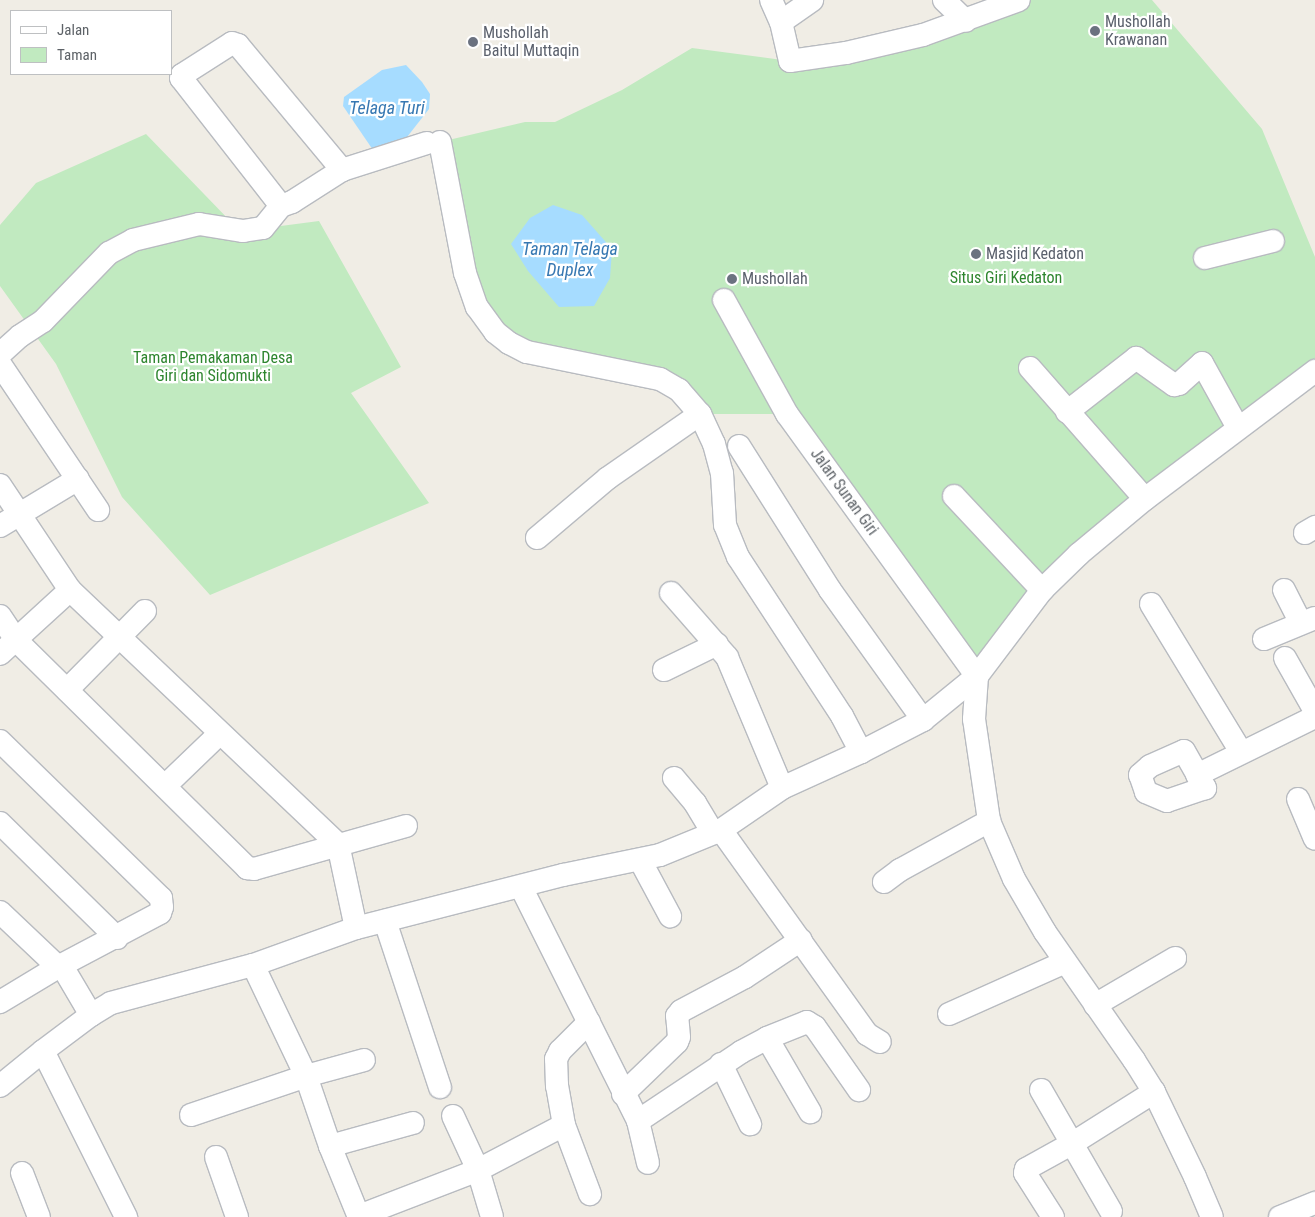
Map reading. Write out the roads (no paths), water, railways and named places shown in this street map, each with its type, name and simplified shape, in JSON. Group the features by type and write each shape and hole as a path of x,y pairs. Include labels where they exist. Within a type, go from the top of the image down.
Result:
{"street":[{"path":"771,0 781,22 790,61 846,54 923,35 966,21 1019,0"},
{"path":"781,22 812,0"},
{"path":"944,0 966,21"},
{"path":"281,206 181,78 182,75 232,43 238,45 342,170"},
{"path":"0,354 20,336 43,321 109,253 134,240 199,224 243,231 264,228 281,206 292,202 342,170 434,143 465,273 477,308 494,332 509,343 527,352 660,379 679,390 700,414 714,444 722,473 725,525 738,557 842,716 860,752"},
{"path":"1205,258 1273,241"},
{"name":"Jalan Sunan Giri","path":"724,300 787,414 976,676"},
{"path":"1067,412 1136,358 1174,385 1179,384 1202,363 1238,428"},
{"path":"0,364 98,510"},
{"path":"1030,368 1145,499"},
{"path":"0,1086 91,1015 111,1003 252,965 356,928 563,875 660,855 717,831 782,788 923,720 976,676 1042,590 1079,554 1145,499 1315,371"},
{"path":"537,538 608,478 700,414"},
{"path":"739,446 830,590 923,720"},
{"path":"0,526 78,479"},
{"path":"0,485 70,590 338,844 356,928"},
{"path":"954,496 1042,590"},
{"path":"8,647 70,590"},
{"path":"1264,639 1308,621 1284,590"},
{"path":"671,593 727,657 782,788"},
{"path":"1151,604 1241,752"},
{"path":"67,690 145,611"},
{"path":"0,616 8,647 67,690 250,870 406,826"},
{"path":"664,670 717,644"},
{"path":"1285,658 1315,711"},
{"path":"976,676 974,719 989,821 1014,878 1044,932 1154,1092 1196,1177 1212,1217"},
{"path":"1197,775 1315,717"},
{"path":"165,786 220,733"},
{"path":"0,1000 60,966 117,938 160,913 162,906 161,898 4,755"},
{"path":"674,778 695,802 801,940 867,1034 880,1042"},
{"path":"1298,799 1315,839"},
{"path":"884,882 900,870 989,821"},
{"path":"0,823 117,938"},
{"path":"640,860 670,916"},
{"path":"521,887 638,1121 648,1163"},
{"path":"0,912 60,966 91,1015"},
{"path":"385,921 440,1087"},
{"path":"623,1094 677,1042 679,1037 677,1016 681,1011 745,977 801,940"},
{"path":"1095,1005 1175,958"},
{"path":"949,1014 1065,962"},
{"path":"252,965 306,1076 330,1146 359,1216 478,1170 564,1125"},
{"path":"589,1022 560,1051 556,1059 557,1086 564,1125 590,1194"},
{"path":"638,1121 721,1064 767,1038 807,1022 811,1023 859,1090"},
{"path":"767,1038 810,1112"},
{"path":"43,1051 126,1217"},
{"path":"191,1115 306,1076 364,1060"},
{"path":"721,1064 750,1124"},
{"path":"1041,1090 1111,1211"},
{"path":"1053,1217 1026,1170 1154,1092"},
{"path":"453,1116 478,1170 492,1217"},
{"path":"330,1146 413,1123"},
{"path":"216,1157 238,1217"},
{"path":"22,1173 39,1217"},
{"path":"1280,1217 1315,1203"}],"water":[{"name":"Telaga Turi","path":"406,65 430,94 429,109 400,146 373,150 343,106 344,97 382,70"},
{"name":"Taman Telaga Duplex","path":"553,205 582,215 612,249 610,278 594,306 559,307 528,271 511,244 530,218"}],"place":[{"name":"Mushollah Krawanan","path":"1095,31"},
{"name":"Mushollah Baitul Muttaqin","path":"473,42"},
{"name":"Masjid Kedaton","path":"976,254"},
{"name":"Mushollah","path":"732,279"}],"park label":[{"name":"Situs Giri Kedaton","path":"1006,278"},
{"name":"Taman Pemakaman Desa Giri dan Sidomukti","path":"213,367"}]}
